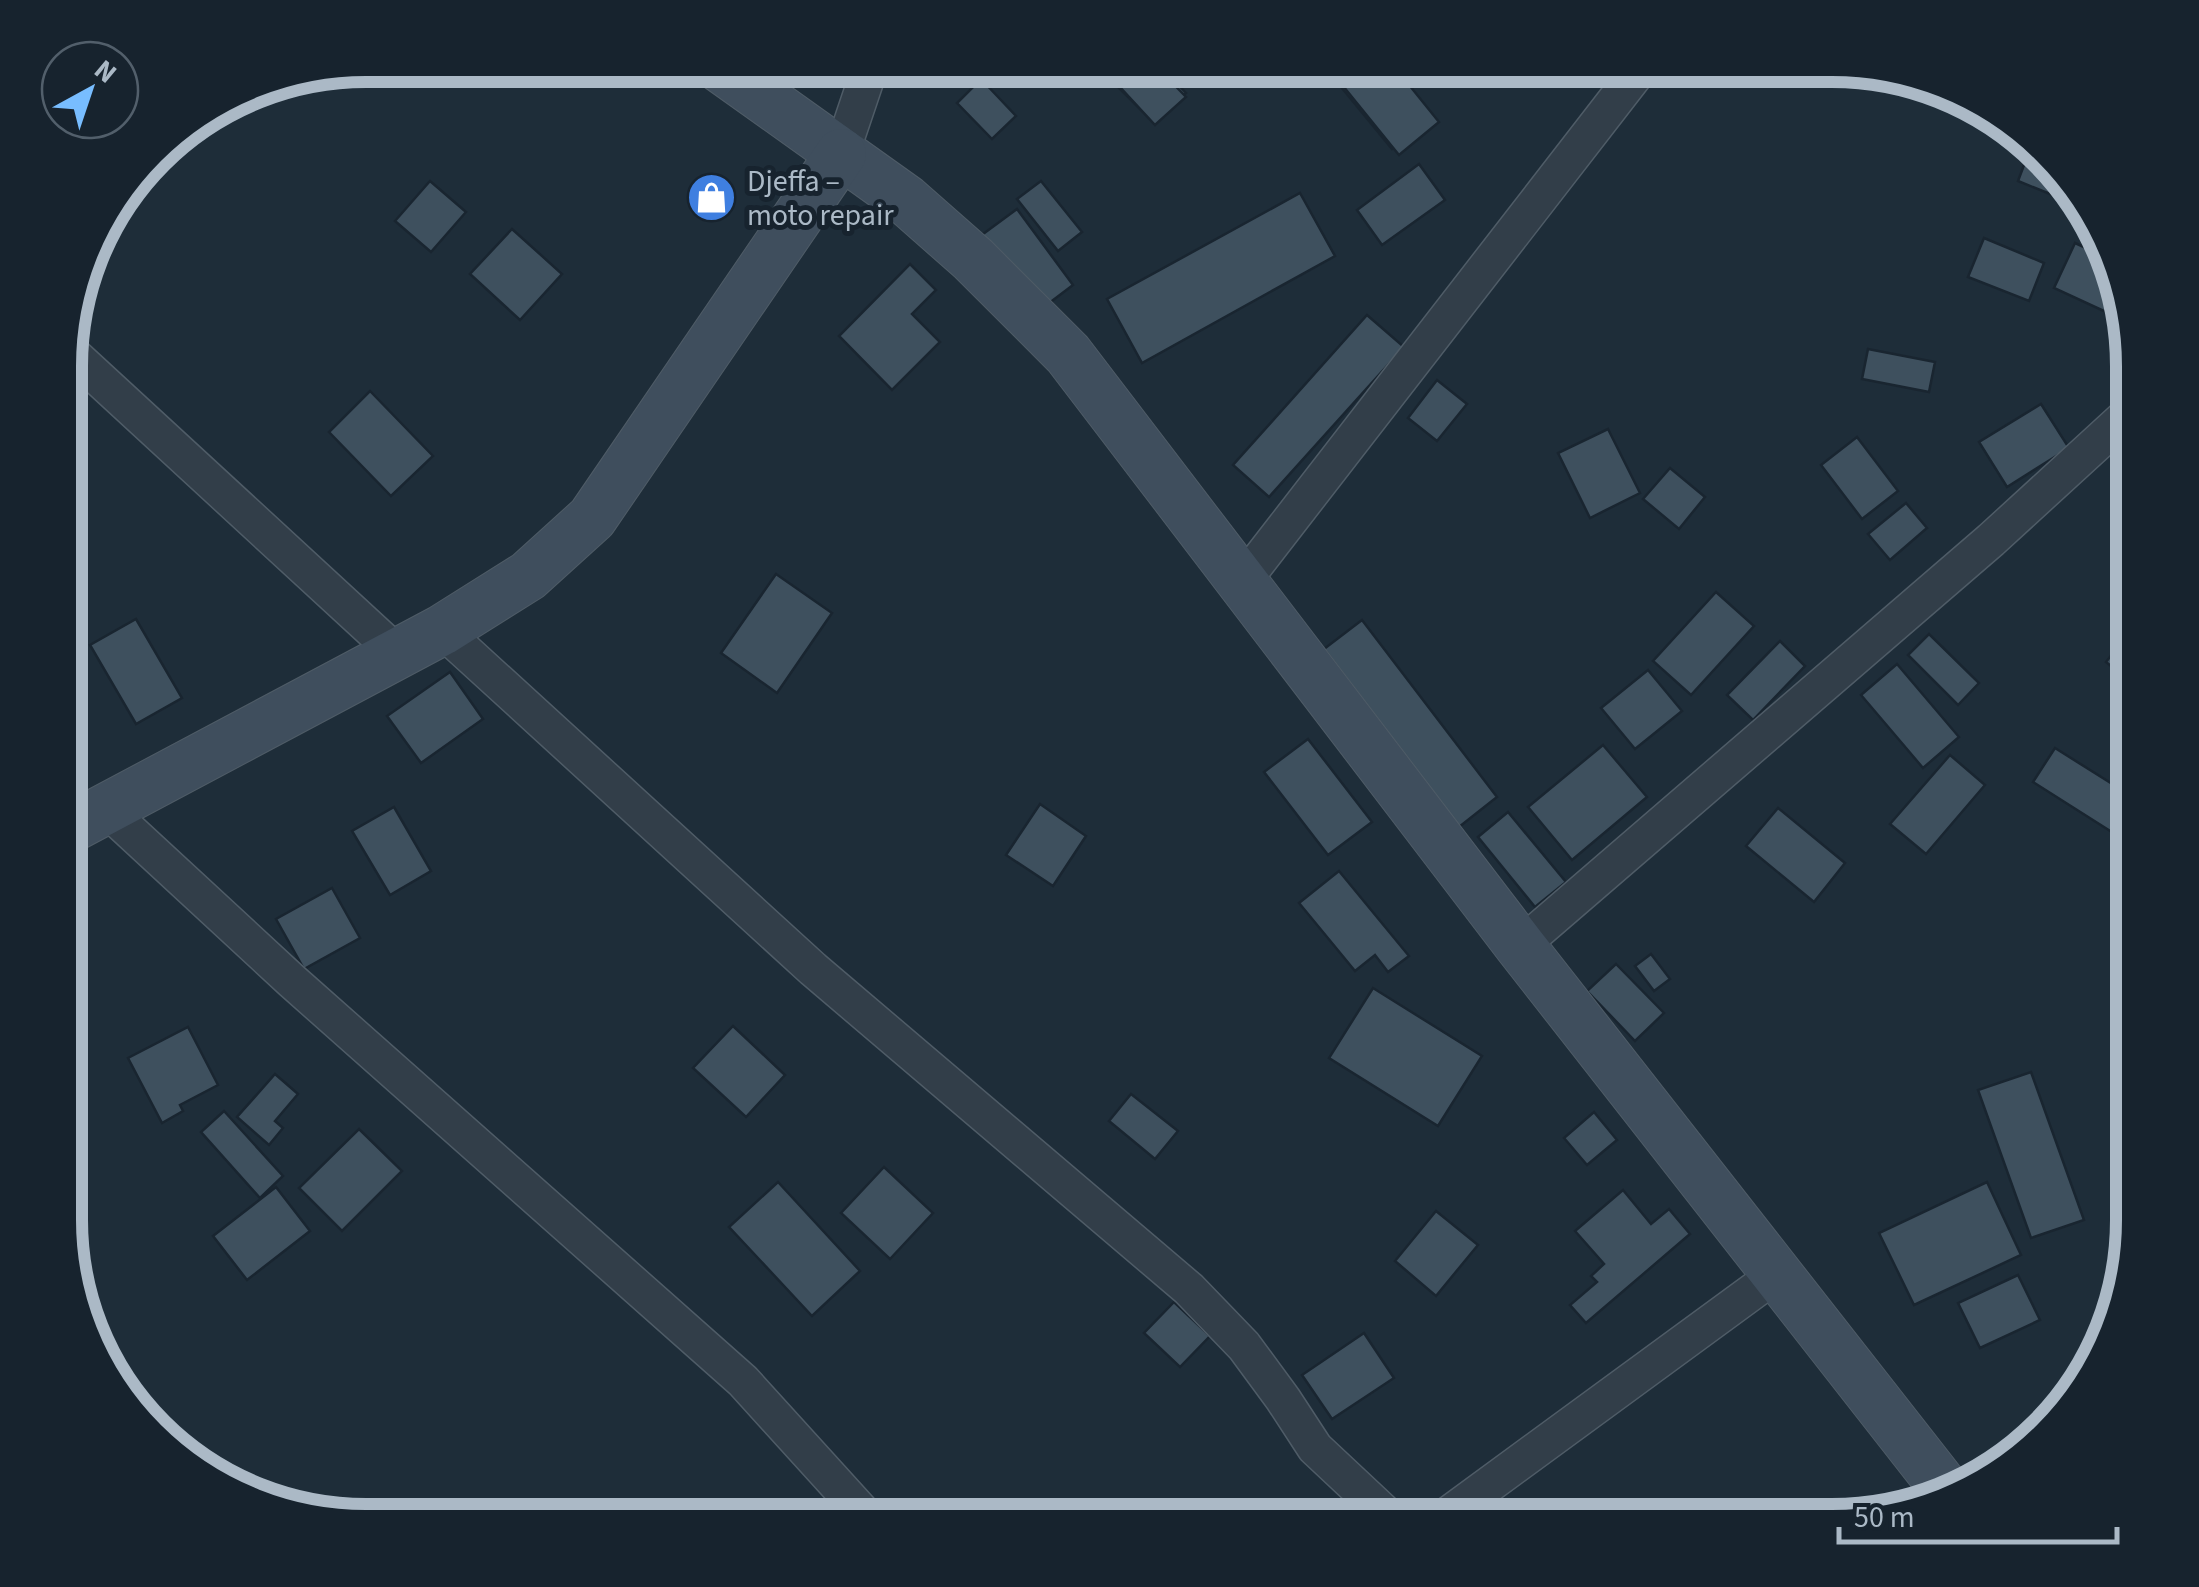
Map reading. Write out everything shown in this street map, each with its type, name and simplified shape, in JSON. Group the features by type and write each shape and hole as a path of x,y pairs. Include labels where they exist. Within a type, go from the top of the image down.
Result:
{"street":[{"path":"741,82 906,200 1068,354 1520,946 1941,1483"},
{"path":"855,1504 743,1380 292,981 87,819 442,630 528,576 592,518 841,154 865,82"},
{"path":"1243,581 1629,83"},
{"path":"82,363 398,654"},
{"path":"1520,946 1976,553 2116,426"},
{"path":"442,630 813,970 1189,1288 1244,1346 1314,1448 1375,1504"},
{"path":"1463,1504 1778,1273"}],"building":[{"path":"978,82 984,82 1016,116 992,139 957,103"},
{"path":"1120,83 1176,83 1186,93 1155,124 1117,86"},
{"path":"1123,83 1172,83 1186,97 1155,125 1119,86"},
{"path":"1338,83 1401,83 1430,119 1392,149"},
{"path":"1340,83 1407,83 1439,122 1399,155"},
{"path":"2026,160 2061,198 2018,181"},
{"path":"1419,164 1445,200 1382,245 1357,210"},
{"path":"430,181 466,212 431,252 395,221"},
{"path":"1041,181 1082,232 1058,251 1017,199"},
{"path":"1300,193 1335,256 1142,363 1107,299"},
{"path":"1017,209 1073,285 1036,313 979,237"},
{"path":"512,229 562,274 520,320 470,274"},
{"path":"1984,238 2044,263 2029,301 1968,277"},
{"path":"2075,243 2091,250 2111,315 2054,288"},
{"path":"910,264 936,290 912,314 940,342 892,390 839,336"},
{"path":"1367,315 1404,347 1269,497 1233,465"},
{"path":"1868,349 1935,362 1929,392 1862,379"},
{"path":"1437,380 1467,404 1437,441 1408,418"},
{"path":"370,391 433,456 391,496 329,432"},
{"path":"2041,404 2069,448 2007,487 1979,442"},
{"path":"1608,429 1640,493 1590,518 1558,453"},
{"path":"1857,437 1898,491 1862,519 1821,465"},
{"path":"1670,468 1705,497 1679,529 1643,499"},
{"path":"1906,503 1927,528 1890,560 1868,534"},
{"path":"776,574 832,613 777,693 721,653"},
{"path":"1716,592 1754,626 1691,695 1653,661"},
{"path":"136,619 182,698 136,724 90,645"},
{"path":"1362,620 1497,797 1459,827 1324,649"},
{"path":"1929,634 1979,683 1958,705 1908,655"},
{"path":"1780,641 1805,666 1753,720 1727,695"},
{"path":"2116,649 2116,670 2106,662"},
{"path":"1897,664 1959,737 1923,768 1861,695"},
{"path":"1648,670 1682,711 1635,749 1601,708"},
{"path":"450,672 483,719 421,763 387,716"},
{"path":"1308,739 1372,822 1328,855 1264,772"},
{"path":"1603,745 1647,797 1572,860 1528,807"},
{"path":"2055,748 2116,786 2116,832 2115,834 2033,782"},
{"path":"1950,755 1985,785 1926,854 1890,824"},
{"path":"1040,804 1086,836 1053,886 1006,855"},
{"path":"394,807 431,871 390,895 352,831"},
{"path":"1778,808 1845,863 1814,902 1746,846"},
{"path":"1508,812 1566,882 1535,907 1478,837"},
{"path":"1339,871 1409,956 1388,972 1375,955 1355,971 1299,903"},
{"path":"332,888 360,938 304,969 276,919"},
{"path":"1651,954 1670,979 1654,991 1635,966"},
{"path":"1616,964 1664,1013 1635,1041 1587,991"},
{"path":"1373,988 1482,1056 1438,1126 1329,1058"},
{"path":"733,1026 785,1075 746,1117 693,1068"},
{"path":"188,1027 218,1085 180,1105 183,1111 162,1123 128,1058"},
{"path":"2031,1072 2084,1220 2031,1238 1978,1090"},
{"path":"275,1074 298,1094 275,1121 283,1128 269,1145 237,1117"},
{"path":"1131,1094 1178,1131 1155,1159 1109,1121"},
{"path":"224,1111 283,1176 260,1198 201,1132"},
{"path":"1594,1112 1617,1140 1587,1165 1564,1138"},
{"path":"359,1129 402,1171 342,1231 299,1188"},
{"path":"884,1167 933,1213 890,1259 841,1213"},
{"path":"778,1182 860,1271 812,1316 729,1227"},
{"path":"1987,1182 2021,1255 1914,1305 1879,1233"},
{"path":"276,1187 310,1231 247,1280 213,1236"},
{"path":"1623,1190 1651,1224 1669,1209 1690,1234 1586,1323 1570,1305 1597,1282 1591,1276 1604,1264 1575,1231"},
{"path":"1436,1211 1478,1245 1436,1296 1395,1261"},
{"path":"2018,1275 2040,1320 1980,1348 1958,1303"},
{"path":"1174,1302 1210,1336 1180,1367 1144,1333"},
{"path":"1364,1333 1394,1378 1332,1419 1302,1375"}],"place":[{"name":"Djeffa – moto repair","path":"712,198"}]}
